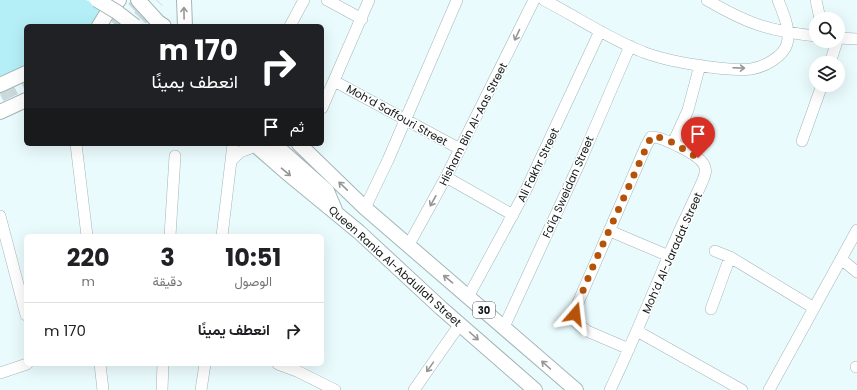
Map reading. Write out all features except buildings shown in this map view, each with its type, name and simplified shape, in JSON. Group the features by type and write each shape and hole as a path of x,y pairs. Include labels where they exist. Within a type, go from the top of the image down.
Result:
{"main road":[{"path":"96,0 117,12 132,24"},
{"path":"100,24 119,0"},
{"path":"138,0 161,24"},
{"path":"184,0 185,24"},
{"path":"24,74 1,84 2,109 24,101"},
{"name":"Queen Rania Al-Abdullah Street","path":"256,146 336,212 534,390"},
{"name":"30","path":"302,146 365,208 576,390"},
{"path":"277,147 327,191 336,212"}],"street":[{"path":"291,24 304,0"},
{"path":"327,0 362,19"},
{"path":"324,104 370,0"},
{"path":"365,208 406,120 457,0"},
{"name":"Hisham Bin Al-Aas Street","path":"408,246 446,177 534,0"},
{"path":"544,0 630,46 660,57 700,65 741,69 762,65 781,53 787,43 788,33 778,0"},
{"path":"707,0 746,22 788,33 809,35"},
{"path":"816,0 819,12"},
{"name":"Ali Fakhr Street","path":"468,297 513,215 543,156 600,30"},
{"path":"845,39 857,39"},
{"name":"Fa'iq Sweidan Street","path":"504,327 581,160 630,46"},
{"path":"672,143 688,110 700,65"},
{"name":"Moh‘d Saffouri Street","path":"334,81 460,149"},
{"path":"802,141 820,92"},
{"name":"Moh‘d Al-Jaradat Street","path":"610,390 629,349 637,331 668,256 691,209 706,170 701,160 672,143 656,136 651,137 626,190 610,231 577,305 575,319 577,323 587,331 629,349"},
{"path":"76,146 87,234"},
{"path":"222,234 234,146"},
{"path":"232,161 240,152 253,146"},
{"path":"170,234 174,156"},
{"path":"446,177 513,215"},
{"path":"0,216 24,307"},
{"path":"769,390 857,230"},
{"path":"610,231 668,256"},
{"path":"714,250 730,257 814,308"},
{"path":"711,309 730,257"},
{"path":"841,258 857,272"},
{"path":"414,390 460,324"},
{"path":"637,331 742,390"},
{"path":"0,374 24,365"},
{"path":"100,366 103,390"},
{"path":"162,390 163,366"},
{"path":"201,390 205,366"},
{"path":"284,366 297,370 335,390"}],"shaded area":[{"path":"0,0 86,0 104,10 94,24 24,24 24,67 4,78 0,78"}],"tunnel":[{"path":"118,24 144,0"},
{"path":"140,18 157,0"},
{"path":"0,94 24,82"}],"route":[{"path":"575,314 577,305 594,264 651,137 656,136 672,143 698,158"}]}
